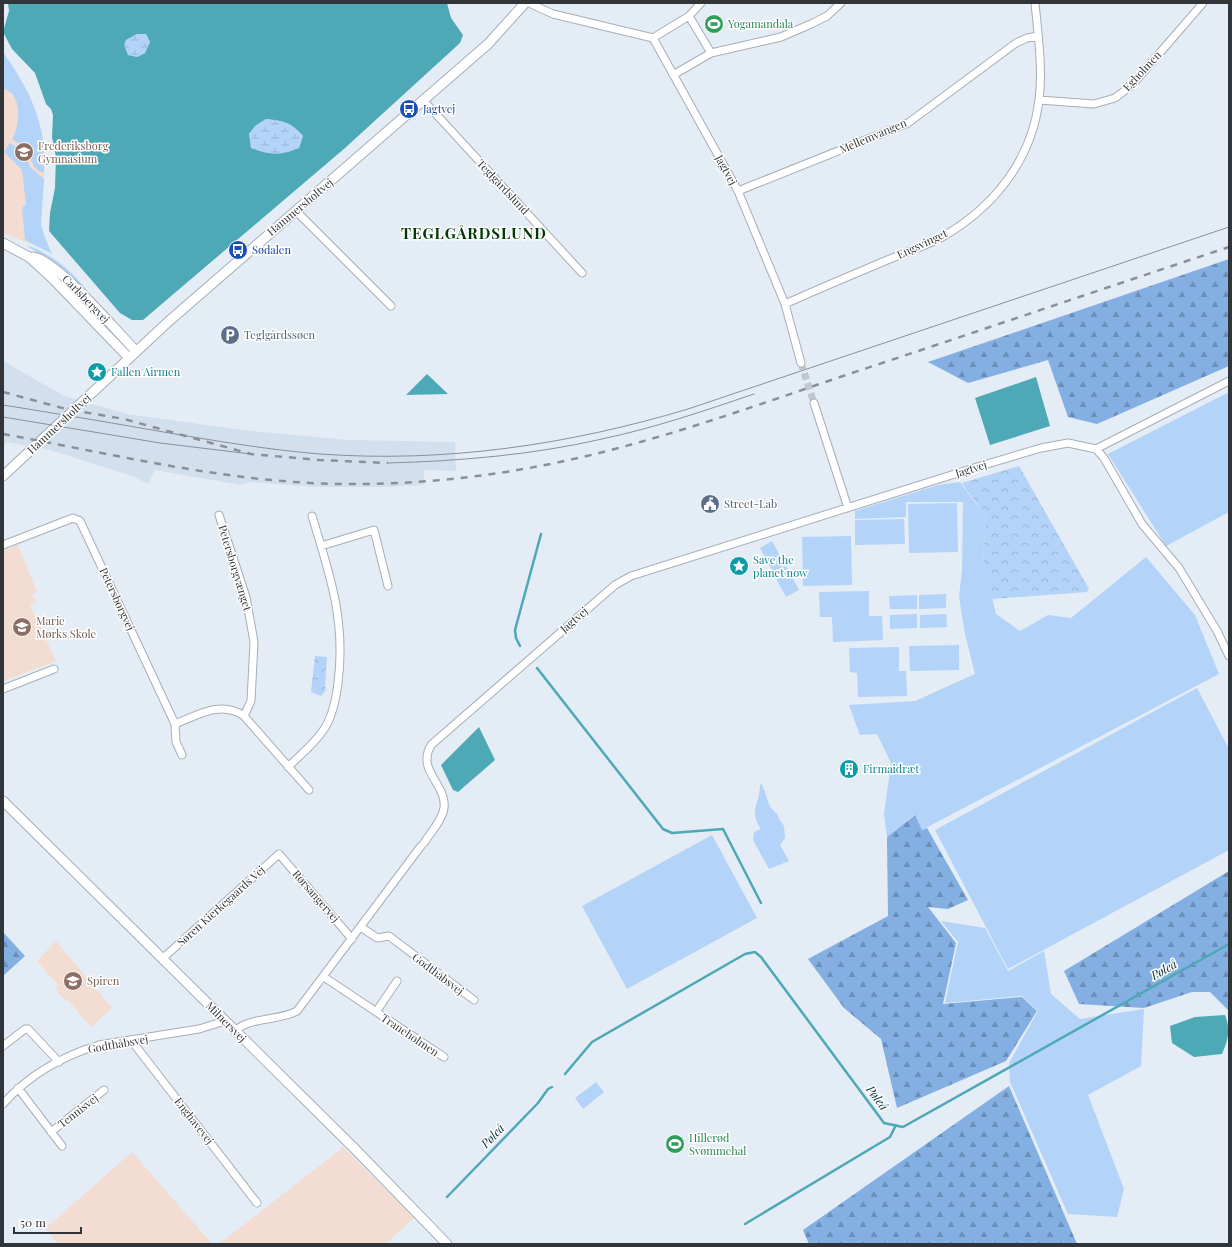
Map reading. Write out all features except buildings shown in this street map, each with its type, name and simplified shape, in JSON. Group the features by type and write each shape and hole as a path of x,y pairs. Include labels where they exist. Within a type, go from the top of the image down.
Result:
{"street":[{"name":"Hammersholtvej","path":"3,476 133,354 225,271 424,101 488,44 525,3"},
{"path":"529,3 553,14 653,38 690,16 701,3"},
{"path":"673,75 711,53 781,37 827,16 841,3"},
{"name":"Engsvinget","path":"785,304 943,236 967,221 992,200 1011,176 1024,152 1034,127 1039,100 1040,69 1035,3"},
{"name":"Egholmen","path":"1039,100 1094,104 1115,98 1132,85 1203,3"},
{"path":"690,16 711,53"},
{"name":"Mellemvangen","path":"738,191 908,123 1016,43 1027,38 1038,36"},
{"name":"Jagtvej","path":"653,38 738,191 785,304 800,363"},
{"name":"Teglgårdslund","path":"424,101 582,273"},
{"path":"296,211 391,306"},
{"name":"Carlsbergvej","path":"3,243 30,257 133,354"},
{"path":"1229,380 1096,448 1104,458 1142,524 1179,568 1217,631 1229,656"},
{"path":"814,403 848,508"},
{"name":"Jagtvej","path":"361,927 422,845 443,814 444,807 442,796 426,763 426,754 431,745 615,585 631,576 1040,448 1068,443 1096,448"},
{"name":"Petersborgvænget","path":"219,515 246,597 254,642 251,701 244,716"},
{"path":"288,767 322,732 329,718 336,696 341,640 339,620 333,586 312,516"},
{"name":"Petersborgvej","path":"3,545 73,518 80,521 175,724 176,742 182,755"},
{"path":"321,546 374,530 388,586"},
{"path":"3,689 54,669"},
{"path":"175,724 218,708 236,710 244,716 309,790"},
{"name":"Milnersvej","path":"3,801 354,1148 446,1244"},
{"name":"Søren Kierkegaards Vej","path":"162,959 279,854"},
{"name":"Rørsangervej","path":"279,854 352,939"},
{"path":"235,1031 247,1024 288,1016 297,1011 361,927"},
{"name":"Godthåbsvej","path":"361,927 377,938 388,936 474,1000"},
{"name":"Traneholmen","path":"324,977 444,1057"},
{"name":"Traneholmen","path":"376,1012 397,981"},
{"name":"Godthåbsvej","path":"3,1104 18,1088 59,1062 83,1050 130,1040 199,1029 225,1021"},
{"path":"3,1046 25,1029 28,1029 59,1062"},
{"name":"Enghavevej","path":"130,1040 257,1203"},
{"name":"Tennisvej","path":"18,1088 62,1146"},
{"name":"Tennisvej","path":"51,1132 104,1090"}],"shaded area":[{"path":"8,3 447,3 451,18 463,35 460,43 345,148 143,320 132,320 120,313 49,231 50,213 55,188 56,157 52,137 53,115 51,109 46,104 35,73 12,49 3,32 9,11","holes":["137,34 146,34 150,42 145,53 137,57 128,55 124,45 126,40","266,119 287,123 295,128 303,136 299,148 275,154 251,148 249,134 256,125"]},
{"name":"Frederiksborg Gymnasium","path":"3,52 30,96 43,135 45,160 39,247 3,233"},
{"path":"3,361 64,396 127,414 250,431 348,440 455,442 456,471 424,470 424,485 385,487 317,487 248,482 241,485 155,470 148,484 135,477 50,450 7,442 6,444 3,444"},
{"path":"427,374 448,394 406,395"},
{"path":"1036,377 1050,426 990,445 975,398"},
{"name":"Marie Mørks Skole","path":"18,545 37,592 32,594 36,602 30,605 56,661 3,681 3,551"},
{"path":"479,727 495,760 458,792 453,790 441,765"},
{"name":"Spiren","path":"56,941 112,1008 91,1027 68,1000 66,1001 55,989 58,985 37,961"},
{"path":"1225,1015 1228,1025 1228,1035 1222,1054 1194,1057 1172,1043 1170,1026 1195,1017"},
{"path":"342,1146 414,1218 385,1244 219,1244 341,1149"},
{"path":"132,1152 212,1244 59,1244 45,1229"}],"green space":[{"path":"137,34 146,34 150,42 145,53 137,57 128,55 124,45 126,40"},
{"path":"3,52 21,80 35,109 43,139 44,173 34,166 24,147 12,139 17,127 18,111 14,96 3,89"},
{"path":"266,119 287,123 295,128 303,136 299,148 275,154 251,148 249,135 256,125"},
{"path":"10,143 24,151 30,167 44,179 41,224 52,254 25,240 22,208 26,204 22,170 4,152"},
{"path":"26,245 45,253 63,266 79,281 91,297 59,267"},
{"path":"1229,259 1229,366 1097,424 1068,417 1048,360 968,383 928,362"},
{"path":"1229,392 1229,512 1166,546 1108,454"},
{"path":"1019,466 1089,589 1087,592 992,599 983,560 986,517 962,483"},
{"path":"960,482 986,517 983,560 996,614 1020,631 1048,615 1071,618 1146,557 1195,615 1219,674 922,830 914,815 887,837 884,814 891,763 877,734 860,735 849,705 915,701 975,674 965,634 959,597 962,570 963,502 906,502 906,517 855,519 855,511 938,485"},
{"path":"957,503 958,552 909,553 908,504"},
{"path":"904,519 905,544 855,545 855,520"},
{"path":"851,536 852,585 803,586 802,537"},
{"path":"772,541 785,565 773,572 760,548"},
{"path":"786,566 799,590 786,597 773,573"},
{"path":"869,591 869,616 882,616 883,640 833,642 832,617 820,617 819,592"},
{"path":"946,594 946,608 919,609 919,595"},
{"path":"917,595 917,609 890,609 889,596"},
{"path":"917,614 917,628 890,629 890,615"},
{"path":"946,614 947,627 920,628 920,615"},
{"path":"959,645 959,670 910,671 909,646"},
{"path":"899,647 899,671 906,671 907,696 858,697 857,673 850,672 849,648"},
{"path":"315,656 327,657 326,690 321,696 311,692"},
{"path":"1197,688 1229,749 1229,850 1008,969 935,830"},
{"path":"762,784 770,807 778,815 784,826 785,838 780,845 789,861 769,869 753,840 754,832 761,829 755,817 755,812 760,792 760,785"},
{"path":"915,815 922,830 927,828 968,900 948,909 928,907 956,943 943,1004 1022,997 1037,1011 1006,1061 897,1108 881,1039 844,1008 808,959 888,916 887,837"},
{"path":"712,835 757,918 627,989 582,906"},
{"path":"1229,871 1229,1011 1210,992 1192,992 1144,1008 1079,1004 1064,971"},
{"path":"941,921 985,928 1008,971 1044,951 1051,994 1080,1019 1144,1009 1141,1066 1088,1095 1124,1189 1117,1217 1068,1214 1010,1082 1009,1063 1038,1011 1022,996 945,1003 958,942"},
{"path":"3,932 25,956 3,976"},
{"path":"596,1082 604,1092 583,1109 575,1098"},
{"path":"1009,1086 1077,1244 809,1244 803,1230"}],"waterway":[{"path":"520,646 516,638 515,630 541,534"},
{"path":"537,668 663,829 672,833 723,829 761,903"},
{"name":"Pøleå","path":"565,1074 592,1042 745,954 755,952 761,957 884,1123 903,1127 1229,944"},
{"name":"Pøleå","path":"447,1197 538,1103 548,1089 552,1087"},
{"path":"745,1224 890,1137 896,1125"}],"tunnel":[{"path":"801,363 814,403"}],"tram line":[{"path":"3,405 229,443 320,454 413,456 506,448 597,432 643,422 688,409 1229,227"},
{"path":"388,463 442,461 496,456 576,445 621,435 660,424 754,394"},
{"path":"3,417 160,443 251,454"}],"railway":[{"path":"3,434 178,467 267,480 355,484 419,482 514,471 607,451 699,425 1229,247"},
{"path":"3,392 66,409 124,419 251,454 319,460 388,463"}],"place":[{"name":"Yogamandala","path":"714,24"},
{"name":"Jagtvej","path":"409,109"},
{"name":"Frederiksborg Gymnasium","path":"24,152"},
{"name":"Sødalen","path":"238,250"},
{"name":"Teglgårdssøen","path":"230,335"},
{"name":"Fallen Airmen","path":"97,372"},
{"name":"Street-Lab","path":"710,504"},
{"name":"Save the planet now","path":"739,566"},
{"name":"Marie Mørks Skole","path":"22,627"},
{"name":"Firmaidræt","path":"849,769"},
{"name":"Spiren","path":"73,981"},
{"name":"Hillerød Svømmehal","path":"675,1144"}],"district":[{"name":"TEGLGÅRDSLUND","path":"474,234"}]}
